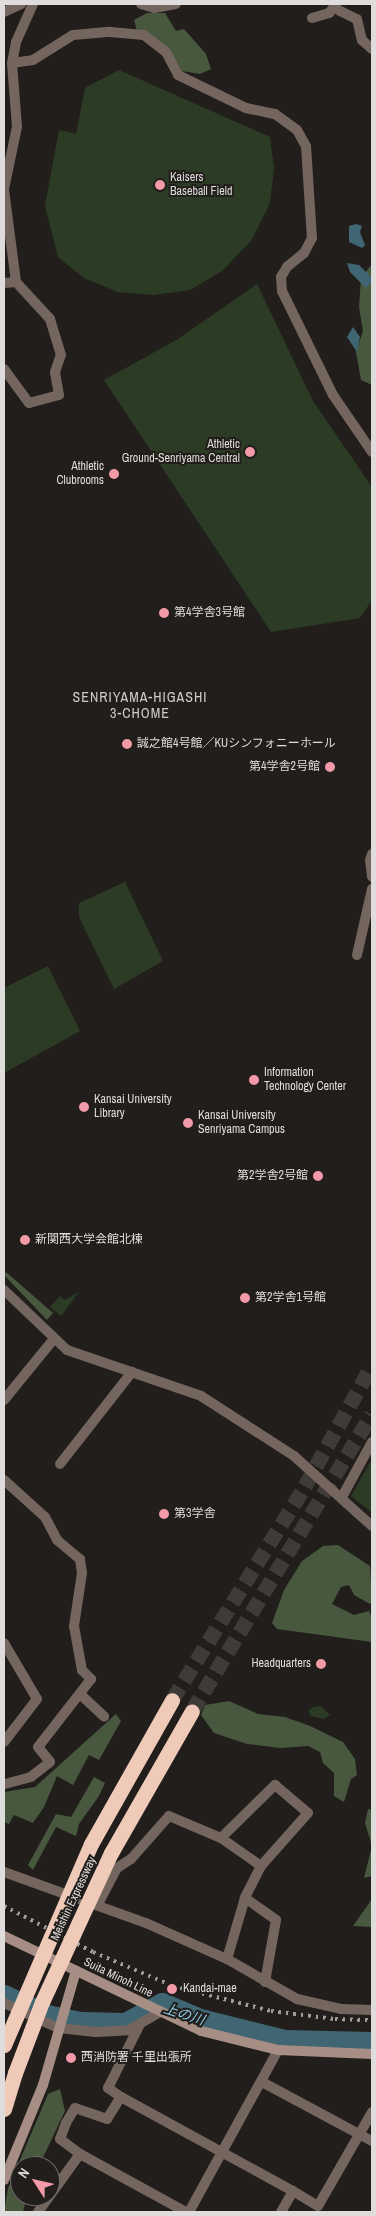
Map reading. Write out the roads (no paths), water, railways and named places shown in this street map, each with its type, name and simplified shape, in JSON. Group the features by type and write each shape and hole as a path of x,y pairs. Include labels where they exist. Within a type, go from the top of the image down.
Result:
{"highway":[{"name":"Meishin Expressway","path":"4,2045 91,1844 172,1700"},
{"name":"Meishin Expressway","path":"4,2109 42,2002 111,1853 192,1711"}],"main road":[{"name":"Suita Minoh Line","path":"4,1936 201,2031 278,2050 372,2054"},
{"path":"4,2180 43,2085 76,1971"}],"street":[{"path":"4,12 21,4"},
{"path":"4,368 30,403 59,395 55,372 61,355 50,319 16,282 4,189 17,127 12,64 16,42 33,4"},
{"path":"141,4 154,8 176,4"},
{"path":"312,18 335,6 356,18 362,40 372,49"},
{"path":"12,64 33,60 73,35 110,32 144,35 166,52 178,75 246,108 275,114 297,130 306,146 312,238 304,253 287,267 281,277 282,291 333,395 372,452"},
{"path":"4,283 16,282"},
{"path":"372,854 370,860 372,877"},
{"path":"356,955 372,889"},
{"path":"4,1290 53,1340 82,1357 202,1396 294,1456 342,1497 372,1526"},
{"path":"4,1400 53,1340"},
{"path":"60,1464 132,1372"},
{"path":"342,1497 372,1442"},
{"path":"4,1480 45,1516 57,1540 80,1559 82,1573 74,1626 82,1670 91,1679 38,1747 50,1762 31,1777 4,1784"},
{"path":"4,1643 37,1699 4,1742"},
{"path":"80,1694 104,1716"},
{"path":"221,1838 275,1785 308,1812 260,1866 245,1898 227,1959"},
{"path":"98,1904 118,1868 131,1859 169,1816 221,1838 260,1866"},
{"path":"4,1872 98,1904 227,1959 265,1982 308,2002 341,2009 372,2010"},
{"path":"245,1898 276,1920 265,1982"},
{"path":"4,2003 60,2021 110,2032 139,2026"},
{"path":"155,2009 139,2026 108,2088 120,2098 318,2206 372,2112"},
{"path":"120,2098 107,2118 76,2108 60,2139 80,2154 187,2212 262,2082 278,2050"},
{"path":"262,2082 372,2141"},
{"path":"38,2212 80,2154"},
{"path":"281,2212 293,2192"}],"water":[{"path":"356,224 362,226 360,232 365,245 362,248 349,242 349,226"},
{"path":"347,263 359,265 371,277 372,282 366,288 350,272"},
{"path":"353,327 360,337 357,352 347,337"}],"waterway":[{"name":"上の川","path":"4,1995 47,2015 81,2022 125,2023 162,2003 200,2019 285,2040 372,2042"}],"tunnel":[{"path":"172,1700 305,1486 372,1365"},
{"path":"192,1711 372,1414"}],"railway":[{"path":"4,1906 93,1952 173,1986 271,2011 335,2019 372,2020"}],"place":[{"name":"Kaisers Baseball Field","path":"160,185"},
{"name":"Athletic Ground-Senriyama Central","path":"250,452"},
{"name":"Athletic Clubrooms","path":"114,474"},
{"name":"第4学舎3号館","path":"164,613"},
{"name":"誠之館4号館／KUシンフォニーホール","path":"127,744"},
{"name":"第4学舎2号館","path":"330,767"},
{"name":"Information Technology Center","path":"254,1080"},
{"name":"Kansai University Library","path":"84,1107"},
{"name":"Kansai University Senriyama Campus","path":"188,1123"},
{"name":"第2学舎2号館","path":"318,1176"},
{"name":"新関西大学会館北棟","path":"25,1240"},
{"name":"第2学舎1号館","path":"245,1298"},
{"name":"第3学舎","path":"164,1514"},
{"name":"Headquarters","path":"321,1664"},
{"name":"Kandai-mae","path":"172,1989"},
{"name":"西消防署 千里出張所","path":"71,2058"}],"district":[{"name":"SENRIYAMA-HIGASHI 3-CHOME","path":"140,706"}]}
